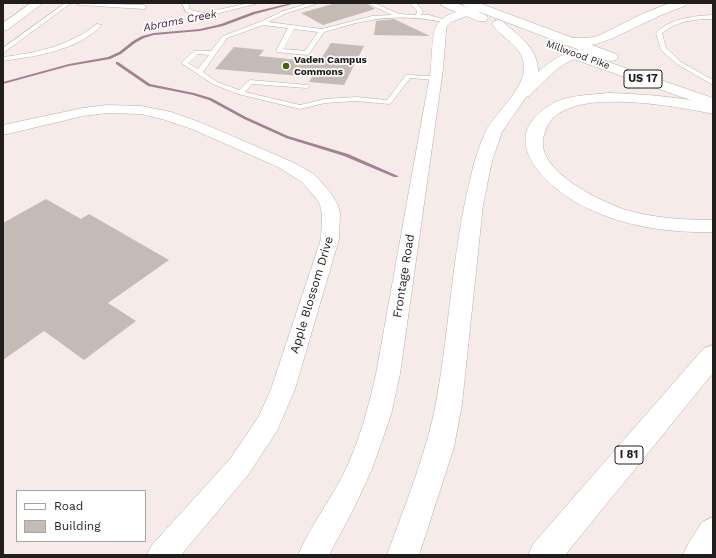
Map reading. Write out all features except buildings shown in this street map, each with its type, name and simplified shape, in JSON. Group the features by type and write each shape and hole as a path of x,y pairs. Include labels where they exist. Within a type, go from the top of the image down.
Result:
{"main road":[{"path":"565,41 587,42 602,39 646,17 682,3"},
{"name":"Millwood Pike","path":"472,8 713,91"},
{"name":"Millwood Pike","path":"472,8 498,24 573,54 713,102"},
{"path":"403,555 438,453 446,418 455,364 473,205 482,161 494,132 531,78 532,69 530,58 526,50 498,24"},
{"path":"517,99 551,70 573,54 588,53 611,57"},
{"path":"713,109 646,98 611,97 587,99 556,108 545,115 538,124 534,134 533,144 537,155 560,184 596,206 637,219 662,224 713,226"},
{"name":"I 81","path":"544,555 713,355"},
{"path":"698,555 713,533"}],"street":[{"path":"3,28 6,20 21,3"},
{"path":"6,20 38,3"},
{"path":"446,12 472,8"},
{"name":"Frontage Road","path":"313,555 344,501 358,472 371,440 381,406 388,374 435,78 439,30 446,12"},
{"name":"Apple Blossom Drive","path":"3,130 89,111 129,109 158,113 197,126 298,171 317,187 329,205 331,214 330,239 277,404 259,439 239,467 162,555"}],"lane":[{"path":"3,51 68,3"},
{"path":"79,3 144,7"},
{"path":"185,3 188,11 204,15 256,3"},
{"path":"199,72 225,37 262,23 285,12 316,3"},
{"path":"370,3 399,16"},
{"path":"413,3 420,11 418,17"},
{"path":"373,10 382,8"},
{"path":"262,23 322,31 372,18 399,16 418,17 446,12"},
{"path":"355,22 357,16 363,14"},
{"path":"713,17 678,21 666,26 659,33 663,49 679,63 713,83"},
{"path":"3,59 48,51 86,36 99,25"},
{"path":"292,27 279,51 307,53 322,31"},
{"path":"213,53 196,52 184,63 215,83 240,93 300,107 326,101 356,99 389,102 408,76 435,78"},
{"path":"240,93 250,82 307,86"}],"waterway":[{"name":"Abrams Creek","path":"3,83 69,65 109,58 120,53 143,37 154,34 200,30 222,25 254,13 295,3"},
{"path":"117,63 149,85 194,94 210,99 245,118 287,137 346,155 396,176"}],"place":[{"name":"Vaden Campus Commons","path":"286,66"}]}
